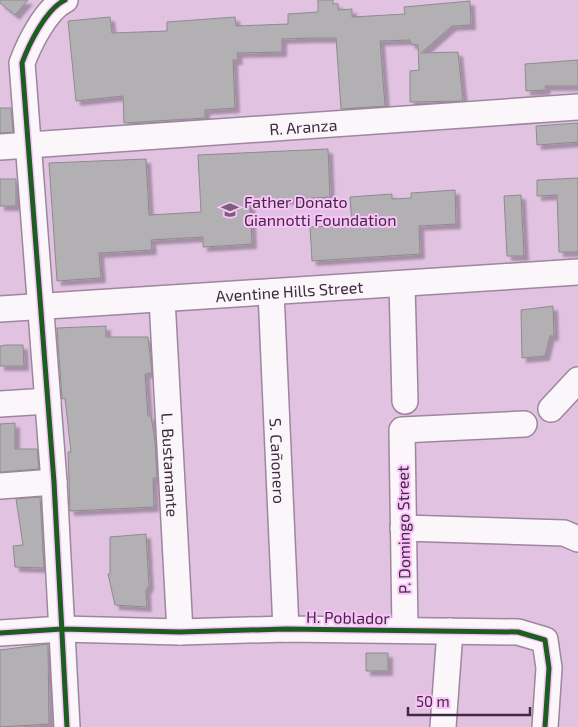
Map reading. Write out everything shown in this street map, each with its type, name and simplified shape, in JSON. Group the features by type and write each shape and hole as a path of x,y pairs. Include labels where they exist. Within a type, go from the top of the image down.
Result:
{"street":[{"path":"60,1 29,43 22,63 54,482 67,727"},
{"name":"R. Aranza","path":"0,147 578,107"},
{"name":"Aventine Hills Street","path":"0,310 578,272"},
{"path":"402,284 405,401"},
{"name":"S. Cañonero","path":"271,292 286,629"},
{"name":"L. Bustamante","path":"162,299 180,632"},
{"path":"551,409 578,380"},
{"path":"0,404 48,401"},
{"name":"P. Domingo Street","path":"404,630 402,430 524,424"},
{"path":"0,486 54,482"},
{"path":"404,528 564,533 578,539"},
{"name":"H. Poblador","path":"0,633 62,629 180,632 286,629 518,632 544,640 549,668 546,727"},
{"path":"443,727 450,631"}],"building":[{"path":"0,0 28,0 15,15 0,3"},
{"path":"318,0 333,0 333,4 338,4 338,10 352,9 352,17 405,14 404,7 470,1 471,25 452,26 421,53 458,52 463,101 410,102 410,71 419,70 418,45 411,44 410,40 380,41 385,106 341,109 336,38 310,38 282,39 282,52 237,53 238,60 233,60 235,108 205,110 205,118 124,123 123,96 76,101 68,21 110,17 112,33 167,31 167,22 235,17 236,26 288,24 288,14 318,12"},
{"path":"578,60 578,86 545,86 546,90 526,91 525,64"},
{"path":"0,108 11,108 13,132 0,133"},
{"path":"578,123 578,142 537,145 536,126"},
{"path":"328,149 330,197 250,202 252,244 203,247 203,237 151,240 152,250 99,253 101,278 57,281 49,163 146,159 149,215 201,212 198,155"},
{"path":"578,178 578,252 559,252 557,195 537,196 537,180"},
{"path":"0,179 16,179 16,206 0,206"},
{"path":"455,190 456,224 419,226 420,254 312,261 310,227 352,225 350,197 392,194 392,199 411,198 411,193"},
{"path":"521,195 524,256 507,256 504,196"},
{"path":"553,306 554,336 550,336 545,356 522,358 521,310"},
{"path":"106,326 106,337 148,337 152,373 145,374 148,416 151,416 155,441 157,478 153,478 154,507 70,511 68,452 71,452 65,398 62,399 57,328"},
{"path":"23,345 24,366 0,366 0,346"},
{"path":"15,423 15,449 37,449 39,469 0,472 0,424"},
{"path":"40,497 44,568 15,567 13,546 23,545 16,499"},
{"path":"146,534 149,585 146,591 147,607 115,605 108,574 110,574 110,537"},
{"path":"48,644 49,724 0,727 0,650"},
{"path":"366,653 388,653 388,671 366,671"}],"cycle path":[{"path":"65,0 51,11 45,19 29,46 22,63 54,482 67,727"},
{"path":"0,633 62,629 180,632 286,629 518,632 545,640 549,668 545,727"}],"place":[{"name":"Father Donato Giannotti Foundation","path":"230,210"}]}
